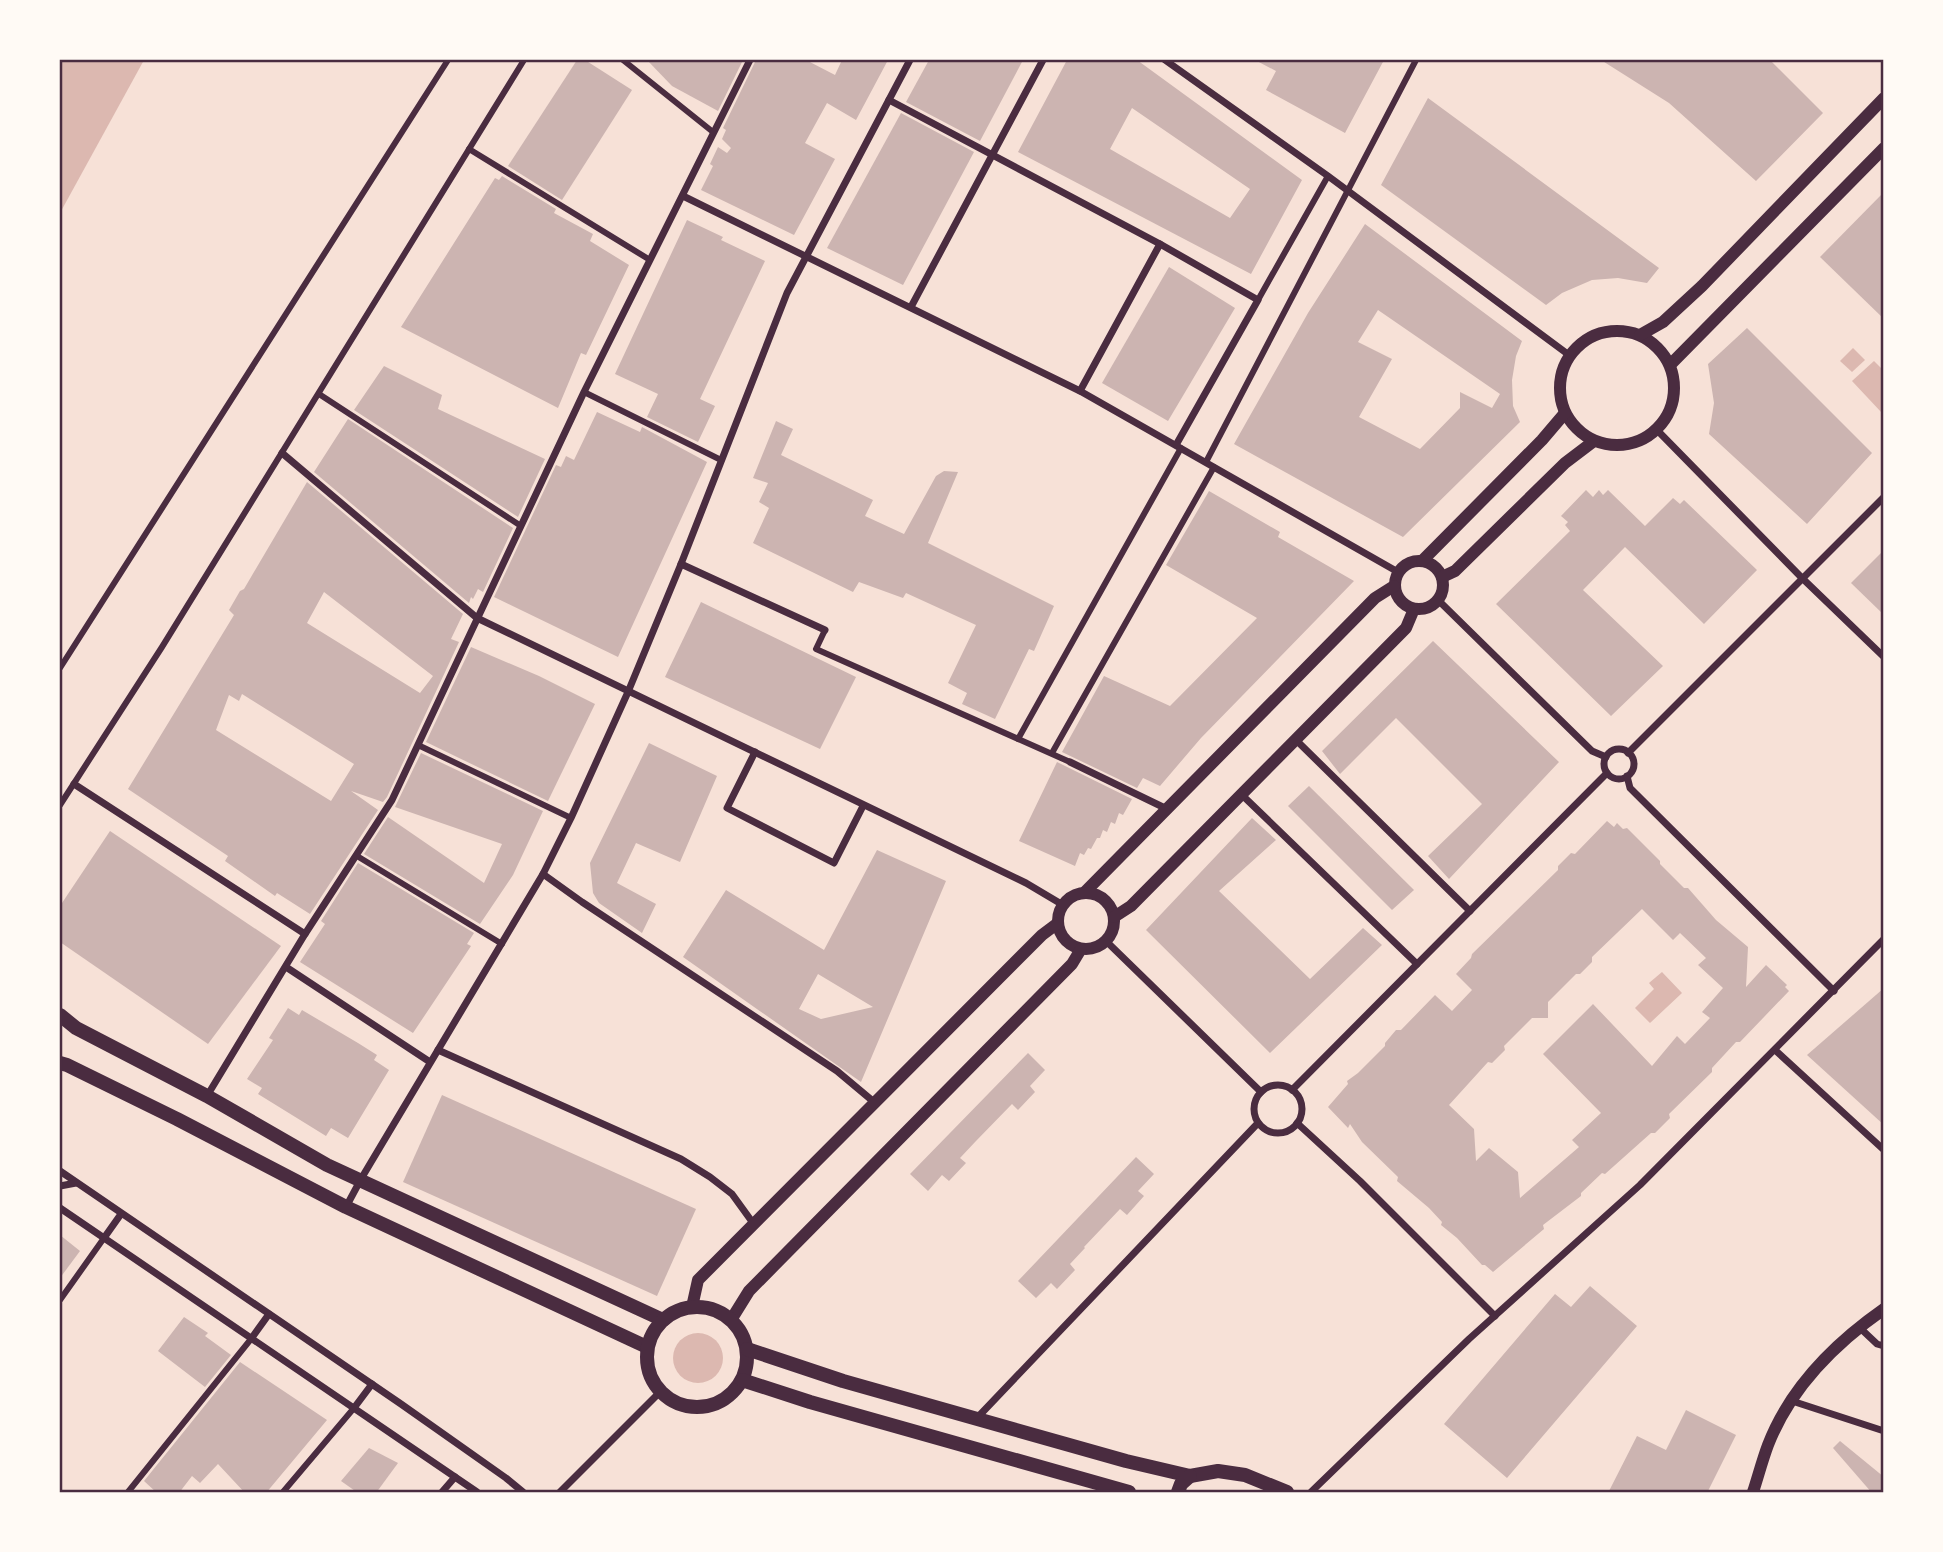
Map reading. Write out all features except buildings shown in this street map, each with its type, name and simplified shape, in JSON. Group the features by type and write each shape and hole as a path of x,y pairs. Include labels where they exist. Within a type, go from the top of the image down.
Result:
{"main road":[{"path":"60,1014 76,1028 206,1096 327,1165 663,1320"},
{"path":"60,1063 177,1119 346,1207 647,1347"},
{"path":"692,1307 720,1312 731,1320 741,1333 747,1349 747,1365 742,1380 733,1393 720,1402 704,1407 688,1407 673,1402 660,1392 646,1363 647,1347 653,1332 663,1320 677,1311 692,1307"},
{"path":"747,1349 818,1374 975,1420 1190,1476 1218,1471 1245,1475 1287,1493"},
{"path":"742,1380 1129,1493"},
{"path":"1178,1493 1181,1484 1190,1476"}],"street":[{"path":"60,668 448,60"},
{"path":"60,805 162,647 524,60"},
{"path":"623,60 713,132"},
{"path":"206,1096 304,934 391,800 584,392 750,60"},
{"path":"346,1207 360,1179 543,874 571,818 628,692 681,564 788,293 805,256 910,60"},
{"path":"911,307 1042,60"},
{"path":"1165,60 1328,176 1569,355"},
{"path":"1206,462 1416,60"},
{"path":"1640,335 1663,322 1702,286 1884,98"},
{"path":"889,100 1160,244 1258,300"},
{"path":"1670,365 1884,148"},
{"path":"468,149 650,260"},
{"path":"1018,739 1328,176"},
{"path":"682,197 1080,391 1398,572"},
{"path":"1080,391 1160,244"},
{"path":"1621,330 1640,335 1663,353 1670,365 1674,380 1671,408 1656,429 1640,440 1625,445 1594,441 1572,425 1564,413 1559,383 1562,368 1569,355 1583,341 1601,332 1621,330"},
{"path":"584,392 721,460"},
{"path":"319,394 521,526"},
{"path":"1422,561 1542,440 1564,413"},
{"path":"1656,429 1802,578 1884,657"},
{"path":"1442,578 1455,571 1565,463 1594,441"},
{"path":"282,453 477,618 1026,883 1063,905"},
{"path":"1052,753 1214,467"},
{"path":"1628,753 1884,497"},
{"path":"1422,561 1434,566 1443,585 1438,600 1427,607 1414,609 1400,601 1394,586 1398,572 1409,563 1422,561"},
{"path":"681,564 825,630 816,649 1052,753 1167,809"},
{"path":"692,1307 698,1280 1042,935 1058,923 1063,905 1068,899 1084,893 1375,598 1394,586"},
{"path":"1438,600 1592,751 1606,757"},
{"path":"1114,917 1131,906 1406,628 1414,609"},
{"path":"1296,740 1469,911"},
{"path":"418,745 571,818"},
{"path":"1627,776 1614,778 1607,773 1604,765 1606,757 1618,750 1628,753"},
{"path":"755,752 727,808 834,863 863,806"},
{"path":"1628,753 1633,765 1627,776 1630,788 1834,992"},
{"path":"1292,1090 1607,773"},
{"path":"74,784 304,934"},
{"path":"1242,795 1417,964"},
{"path":"357,856 502,944"},
{"path":"543,874 837,1071 874,1102"},
{"path":"1058,923 1065,940 1081,949 1098,946 1106,941 1114,926 1114,917 1107,902 1100,897 1084,893"},
{"path":"1311,1493 1495,1316 1640,1185 1884,939"},
{"path":"1106,941 1261,1092"},
{"path":"731,1320 749,1291 1072,964 1081,949"},
{"path":"286,967 430,1062"},
{"path":"438,1050 681,1159 732,1194 753,1223"},
{"path":"1775,1050 1884,1150"},
{"path":"1280,1085 1292,1090 1302,1106 1301,1115 1291,1129 1273,1133 1258,1123 1254,1107 1261,1092 1280,1085"},
{"path":"975,1420 1258,1123"},
{"path":"1297,1123 1360,1181 1495,1316"},
{"path":"60,1171 372,1384 506,1478 523,1493"},
{"path":"60,1186 77,1183"},
{"path":"60,1208 477,1493"},
{"path":"60,1300 121,1214"},
{"path":"1753,1493 1768,1445 1805,1379 1859,1326 1884,1309"},
{"path":"128,1493 269,1314"},
{"path":"1859,1326 1877,1344 1884,1346"},
{"path":"283,1493 372,1384"},
{"path":"560,1493 660,1392"},
{"path":"1792,1401 1884,1431"},
{"path":"442,1493 455,1477"},
{"path":"133,1486 141,1493"}],"shaded area":[{"path":"60,60 144,60 60,213"},
{"path":"1853,348 1865,360 1852,372 1840,361"},
{"path":"1874,361 1883,370 1882,413 1852,381"},
{"path":"1662,972 1682,993 1650,1023 1635,1008 1654,989 1649,983"},
{"path":"698,1333 715,1341 723,1358 715,1375 698,1383 681,1375 673,1358 681,1341"}]}
